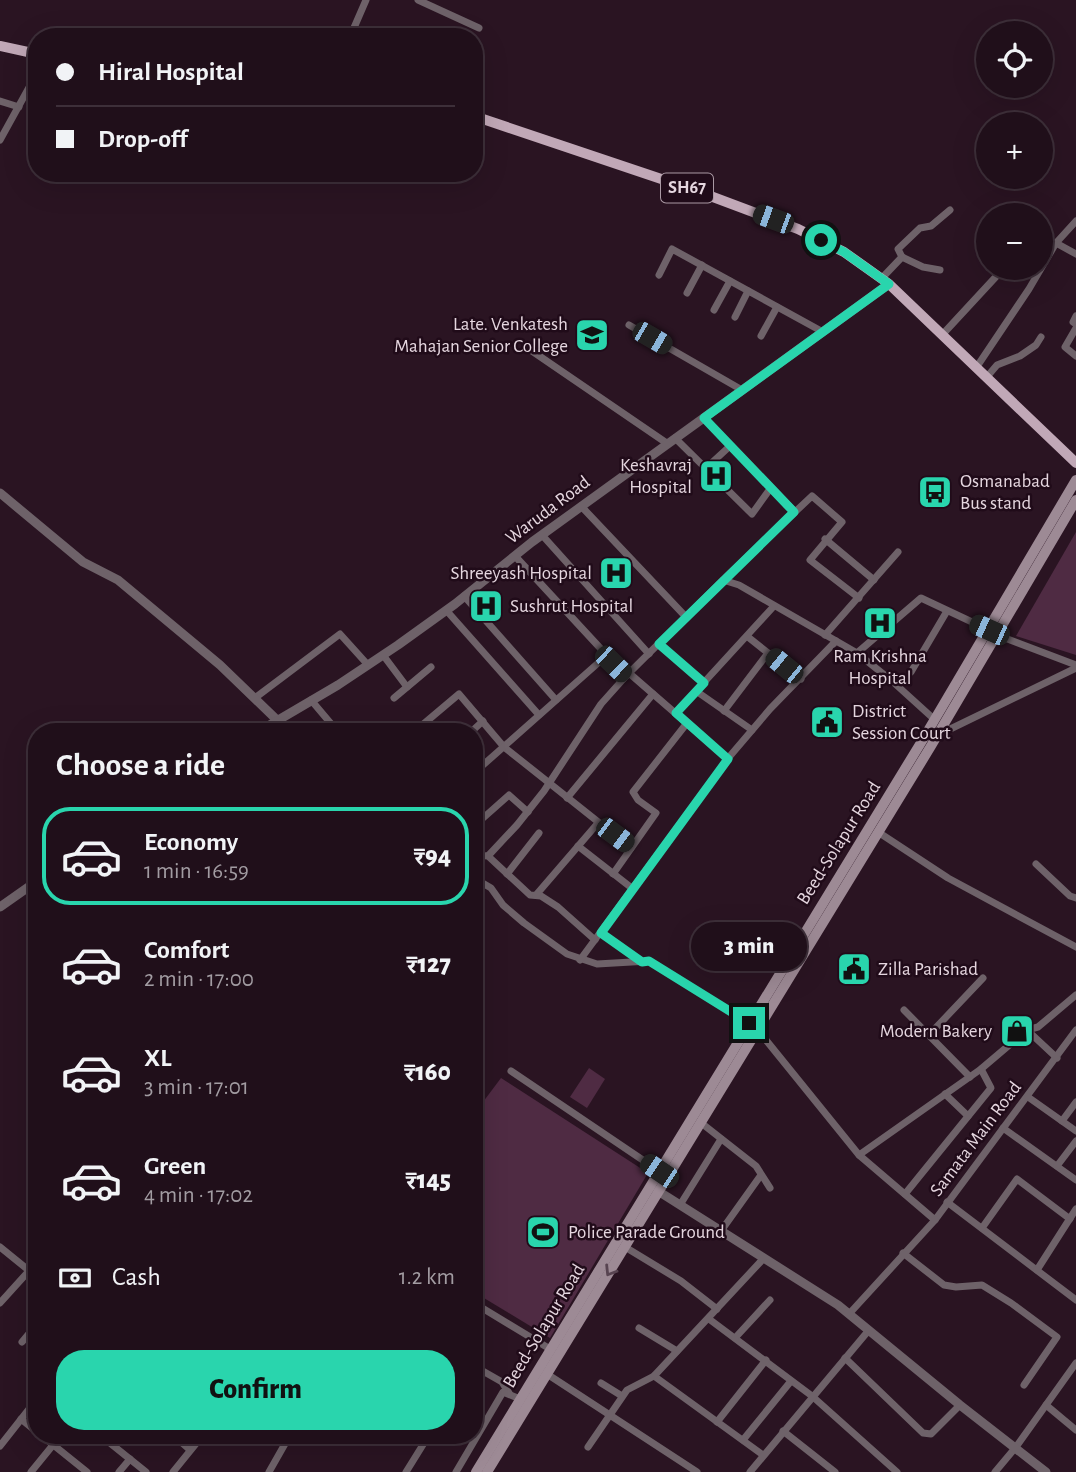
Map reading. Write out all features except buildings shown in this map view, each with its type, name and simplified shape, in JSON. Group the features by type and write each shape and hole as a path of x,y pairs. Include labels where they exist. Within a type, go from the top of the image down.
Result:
{"main road":[{"path":"0,46 28,52"},
{"name":"SH67","path":"483,119 697,191 798,229 844,252 885,282 1076,463"},
{"name":"Beed-Solapur Road","path":"476,1472 659,1171 937,736 1076,480"},
{"name":"Beed-Solapur Road","path":"487,1472 700,1122 753,1026 934,720 1076,499"}],"street":[{"path":"354,28 366,0"},
{"path":"418,0 479,28"},
{"path":"437,9 441,0"},
{"path":"0,140 28,90"},
{"path":"0,101 19,107"},
{"path":"940,270 923,267 902,257 898,249 920,228 931,226 950,210"},
{"path":"976,368 1056,243 1076,221"},
{"path":"1053,244 1076,254"},
{"path":"659,275 672,249 823,332"},
{"path":"885,282 902,257"},
{"path":"687,293 702,265"},
{"path":"942,335 993,280"},
{"path":"714,310 730,281"},
{"name":"Waruda Road","path":"272,723 368,665 446,610 542,535 823,332 885,282"},
{"path":"735,317 748,291"},
{"path":"761,335 777,307"},
{"path":"1076,316 1073,322 1076,326 1065,347 1076,356"},
{"path":"629,325 742,390"},
{"path":"986,378 997,365 1020,356 1036,345 1041,337"},
{"path":"529,349 672,441 752,514 770,489"},
{"path":"704,418 794,512"},
{"path":"705,469 730,446"},
{"path":"0,493 83,562 118,580 212,658 277,720"},
{"path":"483,856 488,856 528,812 601,704 627,674 812,496 842,522 810,560 859,598"},
{"path":"582,506 686,617"},
{"path":"542,535 649,654"},
{"path":"825,539 874,580"},
{"path":"825,635 898,552"},
{"path":"515,556 606,656 728,759"},
{"path":"723,580 739,585 857,653 934,720"},
{"path":"464,596 556,700"},
{"path":"857,653 921,598 993,632 1076,666"},
{"path":"676,713 774,606"},
{"path":"446,610 539,715"},
{"path":"911,672 947,611"},
{"path":"255,698 340,634 368,665"},
{"path":"748,637 801,679"},
{"path":"580,960 728,759 836,641"},
{"path":"659,644 704,683"},
{"path":"724,711 768,653"},
{"path":"383,655 407,687"},
{"path":"483,765 606,656"},
{"path":"937,736 1076,666"},
{"path":"394,698 431,667"},
{"path":"696,691 752,730"},
{"path":"425,723 459,694 504,747 631,848"},
{"path":"568,799 653,694"},
{"path":"311,700 330,723"},
{"path":"614,874 656,813 638,800 633,792 687,723"},
{"path":"483,817 509,794 528,812"},
{"path":"536,895 598,823"},
{"path":"878,832 948,878 1076,947"},
{"path":"507,874 539,833"},
{"path":"578,846 633,889"},
{"name":"Samata Main Road","path":"488,856 530,895 536,895 558,907 598,937 642,962 649,961 753,1026 859,1155 935,1220 1076,1030"},
{"path":"1037,864 1070,896 1076,898"},
{"path":"483,883 491,888 503,905 524,923 567,954 580,960 606,964 642,962"},
{"path":"0,907 28,887"},
{"path":"929,1035 983,978"},
{"name":"Samata Main Road","path":"859,1155 981,1069 1027,1030 1038,1027 1076,995"},
{"path":"904,1010 970,1077"},
{"path":"1027,1030 1057,1058"},
{"path":"905,1194 991,1088 981,1069"},
{"path":"511,1071 659,1171"},
{"path":"945,1094 968,1116"},
{"path":"1028,1097 1076,1131"},
{"path":"1062,1121 1076,1102"},
{"path":"700,1122 756,1166 770,1188"},
{"path":"1003,1128 1076,1180"},
{"path":"681,1205 721,1139"},
{"path":"1057,1166 1076,1141"},
{"path":"721,1231 761,1175"},
{"path":"982,1228 1017,1180 1070,1219"},
{"path":"658,1191 849,1314 1046,1472"},
{"path":"947,1202 1076,1300"},
{"path":"1037,1270 1076,1209"},
{"path":"849,1314 935,1220"},
{"path":"0,1247 28,1270"},
{"path":"625,1247 681,1282 717,1309"},
{"path":"903,1253 944,1285 982,1285 1057,1338 1024,1385"},
{"path":"588,1447 627,1390 654,1376 764,1258"},
{"path":"0,1303 28,1272"},
{"path":"735,1338 770,1300"},
{"path":"483,1308 550,1349"},
{"path":"709,1319 812,1396 897,1472"},
{"path":"639,1328 677,1352"},
{"path":"750,1472 869,1330"},
{"path":"22,1342 28,1335"},
{"path":"845,1358 923,1433 931,1434 960,1405"},
{"path":"717,1422 766,1360"},
{"path":"995,1472 1076,1363"},
{"path":"483,1371 502,1382 509,1393"},
{"path":"547,1374 697,1472"},
{"path":"654,1376 763,1455"},
{"path":"743,1440 791,1381"},
{"path":"601,1383 622,1396"},
{"path":"483,1426 503,1392 520,1399"},
{"path":"1046,1405 1076,1430"},
{"path":"0,1446 28,1410"},
{"path":"21,1419 28,1425"},
{"path":"783,1431 835,1472"},
{"path":"111,1444 146,1472"},
{"path":"183,1444 190,1450"},
{"path":"173,1472 195,1444"},
{"path":"268,1472 285,1444"},
{"path":"406,1472 423,1444"},
{"path":"456,1472 472,1444"},
{"path":"32,1472 53,1445 87,1472"},
{"path":"119,1472 130,1459"}],"shaded area":[{"path":"1076,532 1076,655 1016,636"},
{"path":"589,1068 605,1079 587,1108 570,1097"},
{"name":"Police Parade Ground","path":"501,1078 648,1173 550,1338 483,1297 483,1102"}],"place":[{"name":"Late. Venkatesh Mahajan Senior College","path":"592,335"},
{"name":"Keshavraj Hospital","path":"716,476"},
{"name":"Osmanabad Bus stand","path":"935,492"},
{"name":"Shreeyash Hospital","path":"616,573"},
{"name":"Sushrut Hospital","path":"486,606"},
{"name":"Ram Krishna Hospital","path":"880,623"},
{"name":"District Session Court","path":"827,722"},
{"name":"Zilla Parishad","path":"854,969"},
{"name":"Modern Bakery","path":"1017,1031"},
{"name":"Police Parade Ground","path":"543,1232"}],"route":[{"path":"749,1023 649,961 642,962 601,933 728,759 676,713 704,683 659,644 794,512 704,418 889,284 844,252 821,240"}]}
